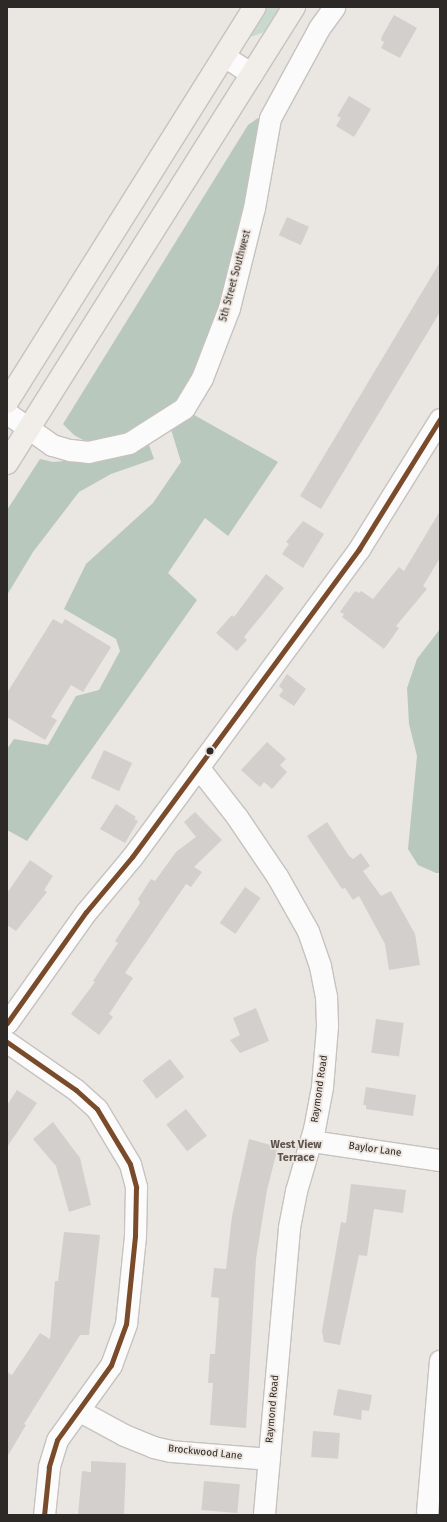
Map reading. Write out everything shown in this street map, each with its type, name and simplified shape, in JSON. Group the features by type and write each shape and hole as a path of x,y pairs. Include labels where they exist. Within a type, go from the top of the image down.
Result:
{"main road":[{"path":"7,402 255,7"},
{"path":"7,463 294,7"}],"street":[{"name":"5th Street Southwest","path":"7,413 52,444 70,450 88,452 129,443 184,408 202,378 229,308 254,208 270,118 319,28 334,7"},
{"path":"224,56 252,74"},
{"path":"7,1023 86,912 128,863 359,549 440,419"},
{"name":"Raymond Road","path":"198,767 237,817 277,876 308,931 320,966 326,996 327,1026 322,1087 311,1141 296,1191 289,1228 264,1515"},
{"path":"7,1042 76,1090 97,1109 130,1164 136,1187 135,1236 126,1324 110,1365 57,1440 52,1453 44,1515"},
{"name":"Baylor Lane","path":"311,1141 440,1160"},
{"path":"428,1512 440,1361"},
{"name":"Brockwood Lane","path":"78,1410 124,1435 153,1447 170,1451 269,1460"}],"green space":[{"path":"267,7 285,7 274,24 262,33 247,38"},
{"path":"258,118 261,120 235,259 197,377 185,399 141,430 100,443 83,440 74,435 63,424 248,125"},
{"path":"187,411 278,462 228,536 205,518 168,573 197,600 27,841 7,830 7,749 14,739 48,745 76,696 99,690 120,651 116,639 64,609 86,564 153,503 181,462 170,426"},
{"path":"148,442 154,459 111,474 79,492 33,552 7,595 7,510 40,459 53,462 109,457"},
{"path":"440,629 440,873 436,873 418,865 408,849 417,756 409,724 407,688 417,659"}],"building":[{"path":"394,15 417,28 400,58 381,48 384,42 381,40 382,36"},
{"path":"349,96 371,109 354,137 336,126 341,118 337,116"},
{"path":"287,217 309,227 301,245 279,235"},
{"path":"440,262 440,312 321,509 300,496"},
{"path":"440,511 440,558 423,586 427,589 396,626 399,628 384,649 342,617 344,614 340,612 355,591 359,593 361,591 373,599 399,567 404,571"},
{"path":"303,521 324,534 303,568 282,554 289,544 286,542"},
{"path":"266,574 284,588 244,637 247,640 237,651 216,633 232,615 234,617"},
{"path":"53,619 62,624 65,619 111,647 83,692 71,685 51,717 57,720 45,740 7,717 7,693"},
{"path":"287,674 306,689 294,706 279,696 283,690 279,686"},
{"path":"267,742 286,759 280,765 287,772 272,789 264,782 260,787 241,770"},
{"path":"104,750 132,763 119,791 91,778"},
{"path":"116,804 136,817 134,819 138,821 125,843 100,829"},
{"path":"195,812 222,840 194,867 202,872 191,887 186,884 125,973 133,978 109,1014 113,1017 99,1035 71,1014 95,982 93,981 118,943 115,941 140,903 138,899 151,879 155,881 176,852 196,837 184,822"},
{"path":"327,822 349,856 353,859 361,853 370,866 363,871 381,896 391,891 415,934 420,965 389,970 385,944 359,896 353,900 345,888 342,889 307,836"},
{"path":"30,860 53,876 44,890 47,892 16,931 7,925 7,893"},
{"path":"245,887 261,898 235,934 220,923"},
{"path":"256,1008 269,1041 240,1053 230,1040 240,1035 233,1018"},
{"path":"376,1019 404,1023 399,1057 371,1053"},
{"path":"170,1059 184,1077 157,1099 142,1081"},
{"path":"366,1087 416,1095 413,1116 366,1109 366,1105 363,1105"},
{"path":"17,1090 37,1103 7,1147 7,1105"},
{"path":"186,1109 207,1136 187,1151 166,1124"},
{"path":"53,1122 80,1158 91,1205 69,1212 56,1166 33,1139"},
{"path":"249,1139 278,1147 267,1190 256,1259 246,1428 210,1425 213,1383 208,1383 210,1354 215,1354 219,1298 211,1297 214,1268 226,1269 232,1216"},
{"path":"351,1184 406,1190 403,1213 374,1209 367,1256 359,1255 340,1345 324,1342 322,1331 341,1222 346,1223"},
{"path":"64,1232 100,1235 89,1335 80,1335 24,1424 26,1425 7,1457 7,1372 12,1375 40,1333 50,1339 55,1281 58,1281"},
{"path":"338,1389 372,1395 369,1411 362,1410 361,1420 333,1415"},
{"path":"313,1431 340,1433 338,1459 311,1457"},
{"path":"91,1461 126,1463 124,1515 78,1515 82,1471 91,1472"},
{"path":"204,1481 240,1484 237,1513 201,1510"}],"transit line":[{"path":"7,1023 86,912 132,857 359,549 440,419"},
{"path":"7,1042 76,1090 97,1109 130,1164 136,1187 135,1236 126,1324 111,1365 57,1440 49,1467 44,1515"}],"district":[{"name":"West View Terrace","path":"296,1152"}]}
